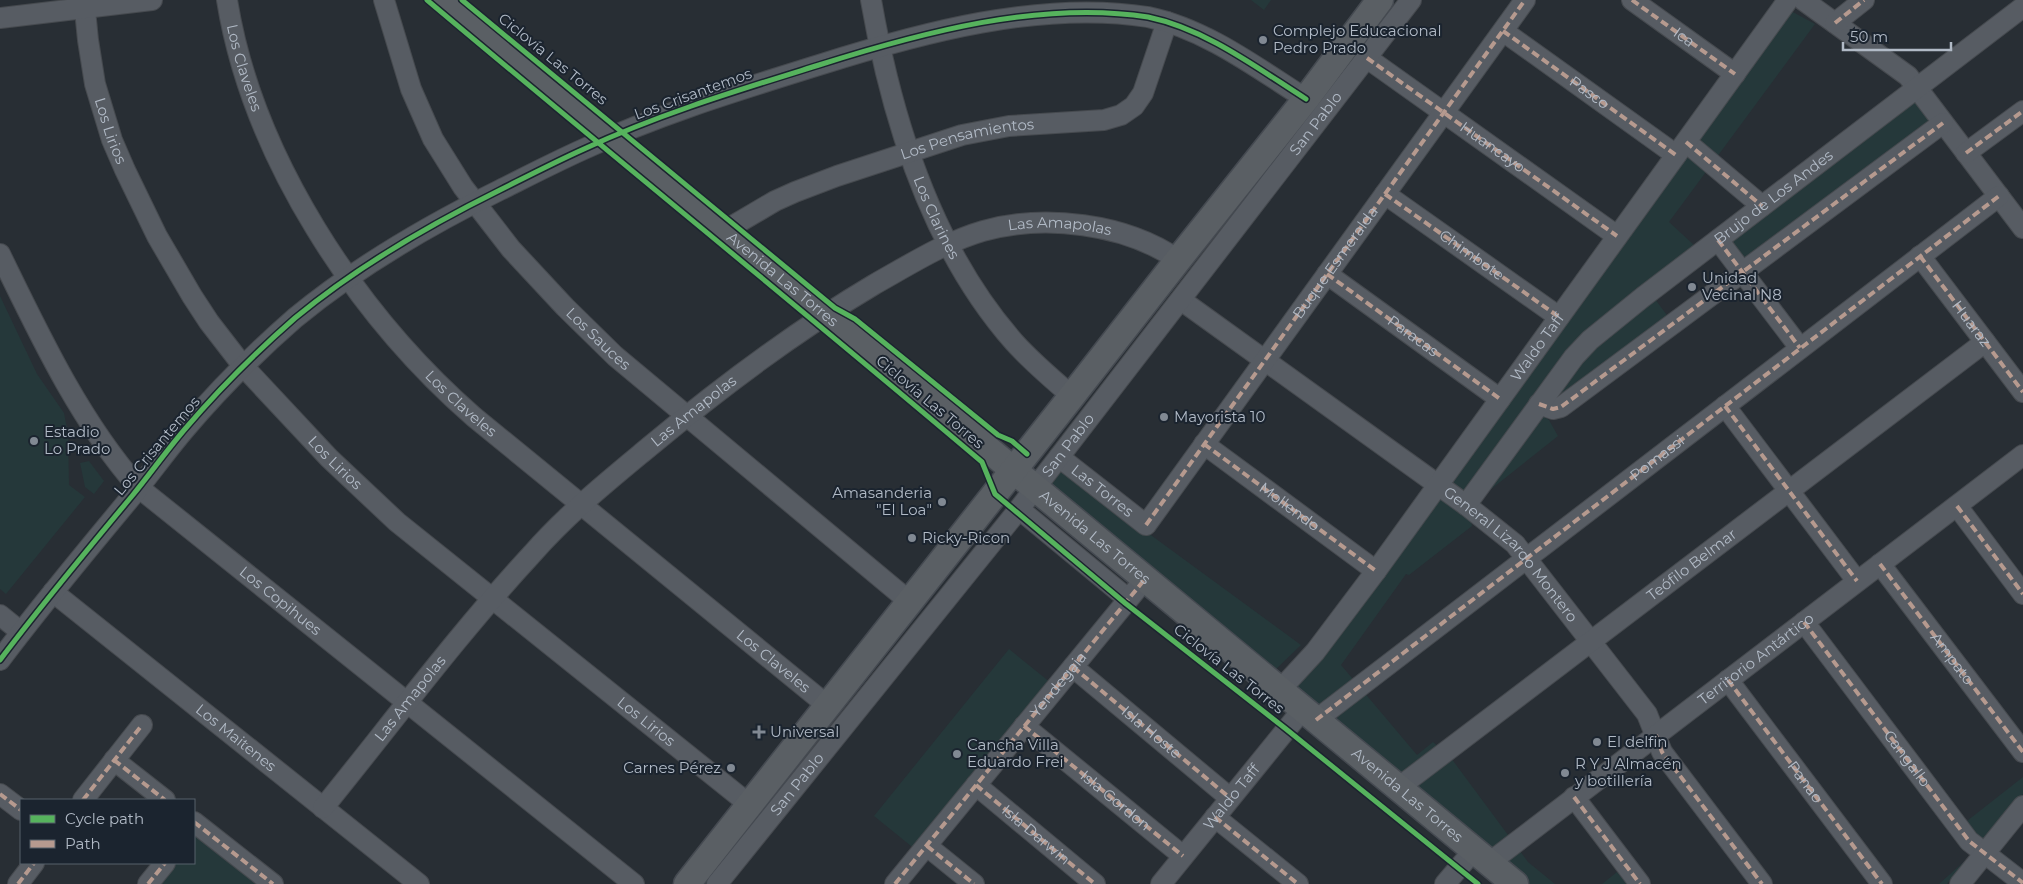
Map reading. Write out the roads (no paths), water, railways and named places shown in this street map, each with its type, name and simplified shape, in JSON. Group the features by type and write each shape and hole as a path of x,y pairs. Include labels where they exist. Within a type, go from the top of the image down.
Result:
{"main road":[{"name":"Avenida Las Torres","path":"444,0 1515,884"},
{"name":"San Pablo","path":"687,884 1306,99 1373,3"}],"street":[{"path":"0,18 84,4 152,0"},
{"name":"Los Claveles","path":"228,0 237,49 272,145 310,218 348,277 396,340 440,387 474,417 828,706"},
{"name":"Los Sauces","path":"384,0 402,63 421,114 446,161 474,203 511,249 590,332 910,602"},
{"name":"Los Clarines","path":"871,0 880,46 910,152 930,206 949,245 977,294 1008,335 1036,364 1072,396"},
{"name":"San Pablo","path":"717,884 1019,509 1411,0"},
{"name":"Buque Esmeralda","path":"1146,525 1525,0"},
{"name":"Ica","path":"1632,0 1735,74"},
{"name":"Waldo Taff","path":"1280,690 1315,652 1376,570 1788,0"},
{"path":"1803,0 1899,68 1917,88 2023,228"},
{"path":"1835,23 1864,0"},
{"name":"Los Lirios","path":"84,4 95,84 112,140 125,170 157,236 192,296 209,322 243,366 369,498 750,805"},
{"name":"Brujo de Los Andes","path":"1466,505 1574,357 1590,340 2023,7"},
{"name":"Los Crisantemos","path":"0,660 188,425 243,366 296,318 348,277 387,251 474,203 586,148 726,94 880,46 983,21 1040,14 1107,13 1167,22 1198,34 1220,46 1306,99"},
{"name":"Los Pensamientos","path":"724,231 795,192 936,142 989,129 1028,124 1104,120 1121,115 1134,106 1143,93 1167,22"},
{"name":"Pasco","path":"1502,31 1681,148 1762,206"},
{"name":"Huancayo","path":"1367,58 1617,236"},
{"path":"1966,153 2023,111"},
{"path":"1539,404 1553,409 1561,407 1943,123"},
{"name":"Chimbote","path":"1385,194 1559,317"},
{"name":"Pomassi","path":"1310,714 1527,558 1999,196"},
{"name":"Las Amapolas","path":"323,808 493,598 580,504 709,397 824,314 949,245 981,232 1029,222 1079,225 1117,233 1156,247 1178,260"},
{"path":"1718,240 1800,348"},
{"name":"Los Copihues","path":"0,254 66,382 113,456 138,487 634,884"},
{"name":"Huaraz","path":"1920,256 2023,392"},
{"name":"Paracas","path":"1327,274 1500,399"},
{"name":"General Lizardo Montero","path":"1181,300 1508,537 1527,558 1647,714 1662,752 1762,884"},
{"name":"Teófilo Belmar","path":"1398,788 1985,342"},
{"path":"1725,406 1857,581"},
{"name":"Mollendo","path":"1204,444 1376,570"},
{"name":"Territorio Antártico","path":"1445,884 1481,856 1574,797 2023,455"},
{"name":"Las Torres","path":"1059,457 1146,525"},
{"path":"1957,506 2023,594"},
{"name":"Avenida Las Torres","path":"1019,509 1128,599"},
{"name":"Ampato","path":"1880,564 2023,752"},
{"name":"Yendegaia","path":"895,884 1145,579"},
{"name":"Los Maitenes","path":"53,592 419,884"},
{"path":"0,615 21,632"},
{"name":"Cangallo","path":"1804,622 1969,841 2023,883"},
{"name":"Isla Hoste","path":"1073,667 1230,798"},
{"name":"Panao","path":"1728,680 1882,884"},
{"name":"Waldo Taff","path":"1161,884 1230,798 1310,714"},
{"path":"84,799 142,725"},
{"name":"Isla Gordon","path":"1024,726 1183,856"},
{"path":"114,760 164,799"},
{"name":"Isla Darwin","path":"976,785 1095,884"},
{"path":"0,794 20,809"},
{"path":"1574,797 1640,884"},
{"path":"1960,884 2023,806"},
{"path":"1215,817 1298,884"},
{"path":"195,825 273,884"},
{"path":"926,846 974,884"},
{"path":"18,884 33,864"},
{"path":"148,884 164,864"}],"place":[{"name":"Complejo Educacional Pedro Prado","path":"1263,40"},
{"name":"Unidad Vecinal N8","path":"1692,287"},
{"name":"Mayorista 10","path":"1164,417"},
{"name":"Estadio Lo Prado","path":"34,441"},
{"name":"Amasanderia \"El Loa\"","path":"942,502"},
{"name":"Ricky-Ricon","path":"912,538"},
{"name":"Universal","path":"759,732"},
{"name":"El delfin","path":"1597,742"},
{"name":"Cancha Villa Eduardo Frei","path":"957,754"},
{"name":"Carnes Pérez","path":"731,768"},
{"name":"R Y J Almacén y botillería","path":"1565,773"}]}
